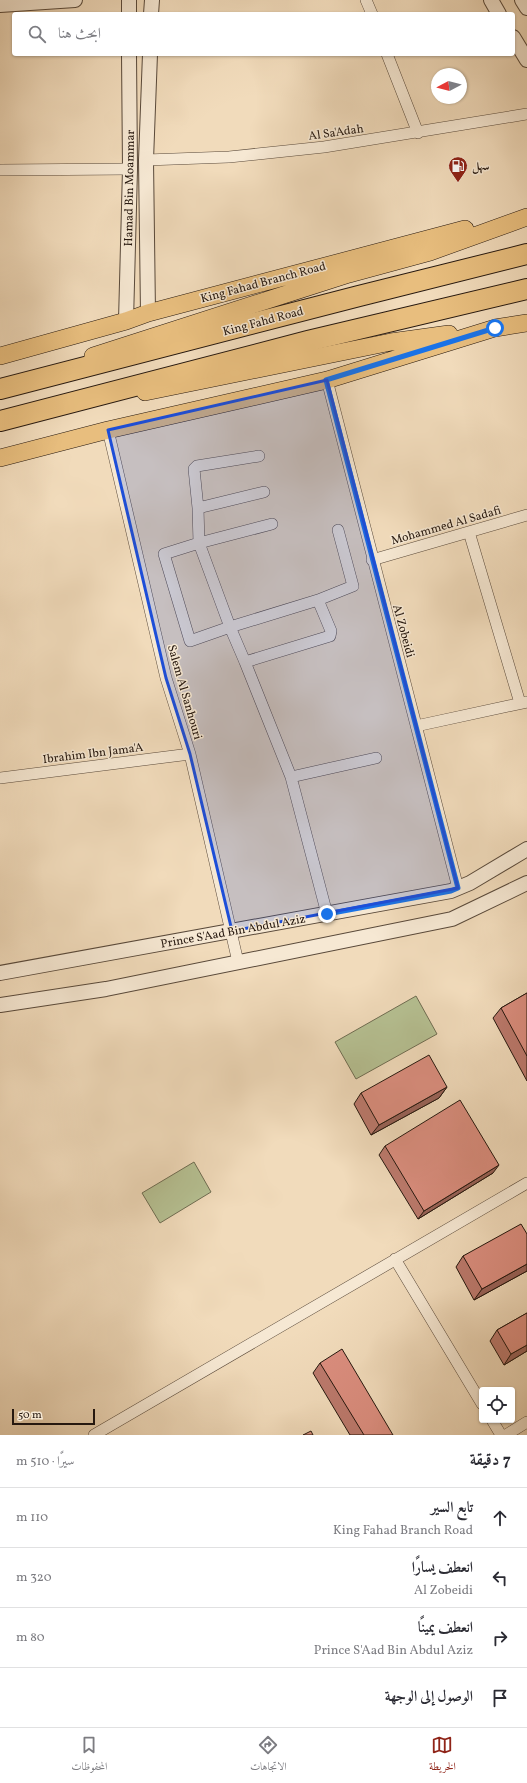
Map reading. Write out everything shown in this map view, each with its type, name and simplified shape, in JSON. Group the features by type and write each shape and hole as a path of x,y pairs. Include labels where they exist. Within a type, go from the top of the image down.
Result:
{"highway":[{"name":"King Fahd Road","path":"0,388 527,254"},
{"path":"0,422 308,341 527,289"}],"main road":[{"name":"King Fahad Branch Road","path":"0,356 126,321 148,313 527,212"},
{"path":"0,388 334,279 430,252 527,217"},
{"path":"0,422 391,342 527,323"},
{"path":"0,458 108,430 326,380 495,328"}],"street":[{"path":"0,5 75,0"},
{"path":"129,0 129,12"},
{"path":"151,12 152,0"},
{"path":"366,0 371,12"},
{"path":"491,0 498,12"},
{"path":"522,0 527,8"},
{"path":"515,40 527,60"},
{"name":"Hamad Bin Moammar","path":"126,321 130,169 129,56"},
{"name":"Hamad Bin Moammar","path":"148,313 146,160 150,56"},
{"path":"388,56 418,132"},
{"name":"Al Sa'Adah","path":"146,160 229,157 324,147 527,114"},
{"path":"0,170 130,169"},
{"name":"Al Zobeidi","path":"326,380 458,888"},
{"name":"Salem Al Sanhouri","path":"108,430 166,678 190,754 238,962"},
{"path":"259,456 197,466 194,468 198,508 199,543 230,627 291,777 327,914"},
{"path":"198,508 264,492"},
{"name":"Mohammed Al Sadafi","path":"372,560 527,515"},
{"path":"272,524 167,552 164,556 188,638 190,640 195,640 230,627 318,600 354,586 338,530"},
{"path":"416,726 524,703 470,532"},
{"path":"245,662 330,636 331,631 318,600"},
{"name":"Ibrahim Ibn Jama'A","path":"0,778 190,754"},
{"path":"291,777 376,758"},
{"name":"Prince S'Aad Bin Abdul Aziz","path":"0,973 451,891 470,883 527,849"},
{"path":"0,1005 106,989 452,919 527,883"},
{"path":"94,1435 527,1183"},
{"path":"395,1259 479,1399"},
{"path":"506,1435 527,1422"},
{"path":"494,1423 501,1435"}],"highlighted area":[{"path":"327,380 458,888 232,931 190,754 166,678 108,430"}],"green space":[{"path":"416,996 437,1034 356,1079 335,1042"},
{"path":"194,1162 211,1192 160,1223 142,1193"}],"building":[{"path":"527,993 527,1056 501,1008"},
{"path":"429,1055 447,1087 379,1125 361,1093"},
{"path":"460,1100 499,1165 424,1211 385,1146"},
{"path":"521,1224 527,1234 527,1264 482,1289 463,1256"},
{"path":"527,1313 527,1345 511,1354 497,1330"},
{"path":"342,1349 393,1435 364,1435 320,1363"},
{"path":"311,1431 313,1435 303,1435"}],"place":[{"name":"سهل","path":"458,183"}],"route":[{"path":"327,914 451,891 458,888 326,380 495,328"}]}
